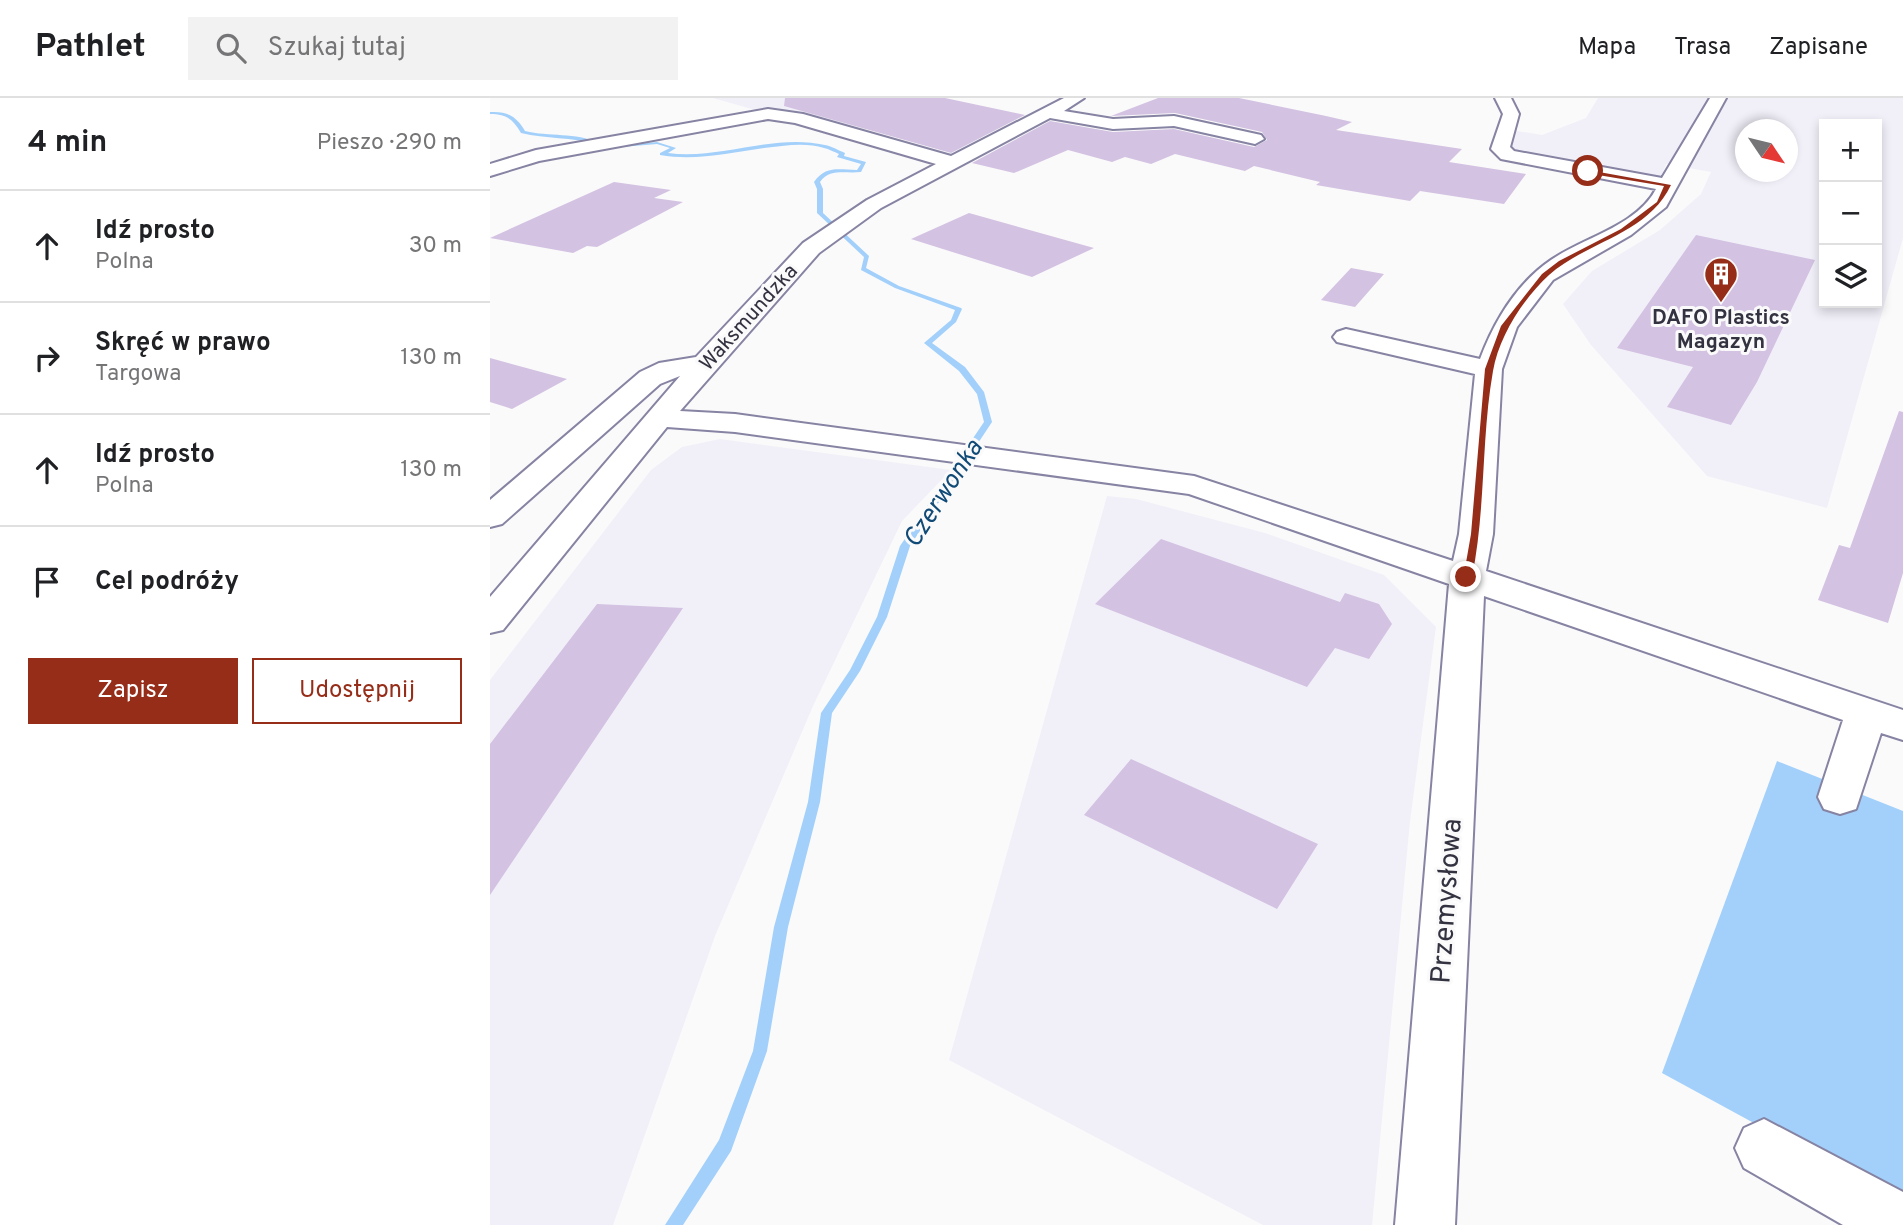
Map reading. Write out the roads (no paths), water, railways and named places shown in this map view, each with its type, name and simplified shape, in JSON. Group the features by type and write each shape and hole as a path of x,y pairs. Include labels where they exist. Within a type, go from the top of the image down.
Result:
{"street":[{"name":"Waksmundzka","path":"490,621 705,365 793,265 835,230 951,162 1076,98"},
{"path":"1503,98 1511,114 1500,149 1508,155 1668,185"},
{"name":"Przemysłowa","path":"1425,1225 1466,577 1476,534 1489,369 1504,326 1545,275 1561,262 1623,230 1659,203 1718,98"},
{"path":"1048,113 1113,124 1174,121 1255,139"},
{"path":"490,170 536,156 692,131 768,114 797,118 951,162"},
{"path":"1346,337 1489,369"},
{"path":"490,517 650,378 669,369 705,365"},
{"path":"661,418 735,423 1194,485 1884,719 1840,797"},
{"path":"1764,1148 1902,1225"}],"water":[{"path":"1777,761 1903,811 1903,1204 1662,1073"}],"waterway":[{"name":"Czerwonka","path":"490,113 510,116 523,132 596,143"},
{"name":"Czerwonka","path":"610,147 657,143 674,148 662,154 682,157 804,144 825,146 843,154 839,156 864,163 859,171 835,170 821,176 817,182 820,189 820,213 867,257 863,269 897,287 959,309 954,321 928,343 962,369 981,394 988,422 905,546 882,617 855,671 827,713 814,802 781,927 760,1051 725,1145 673,1225"}],"place":[{"name":"DAFO Plastics Magazyn","path":"1721,304"}]}
